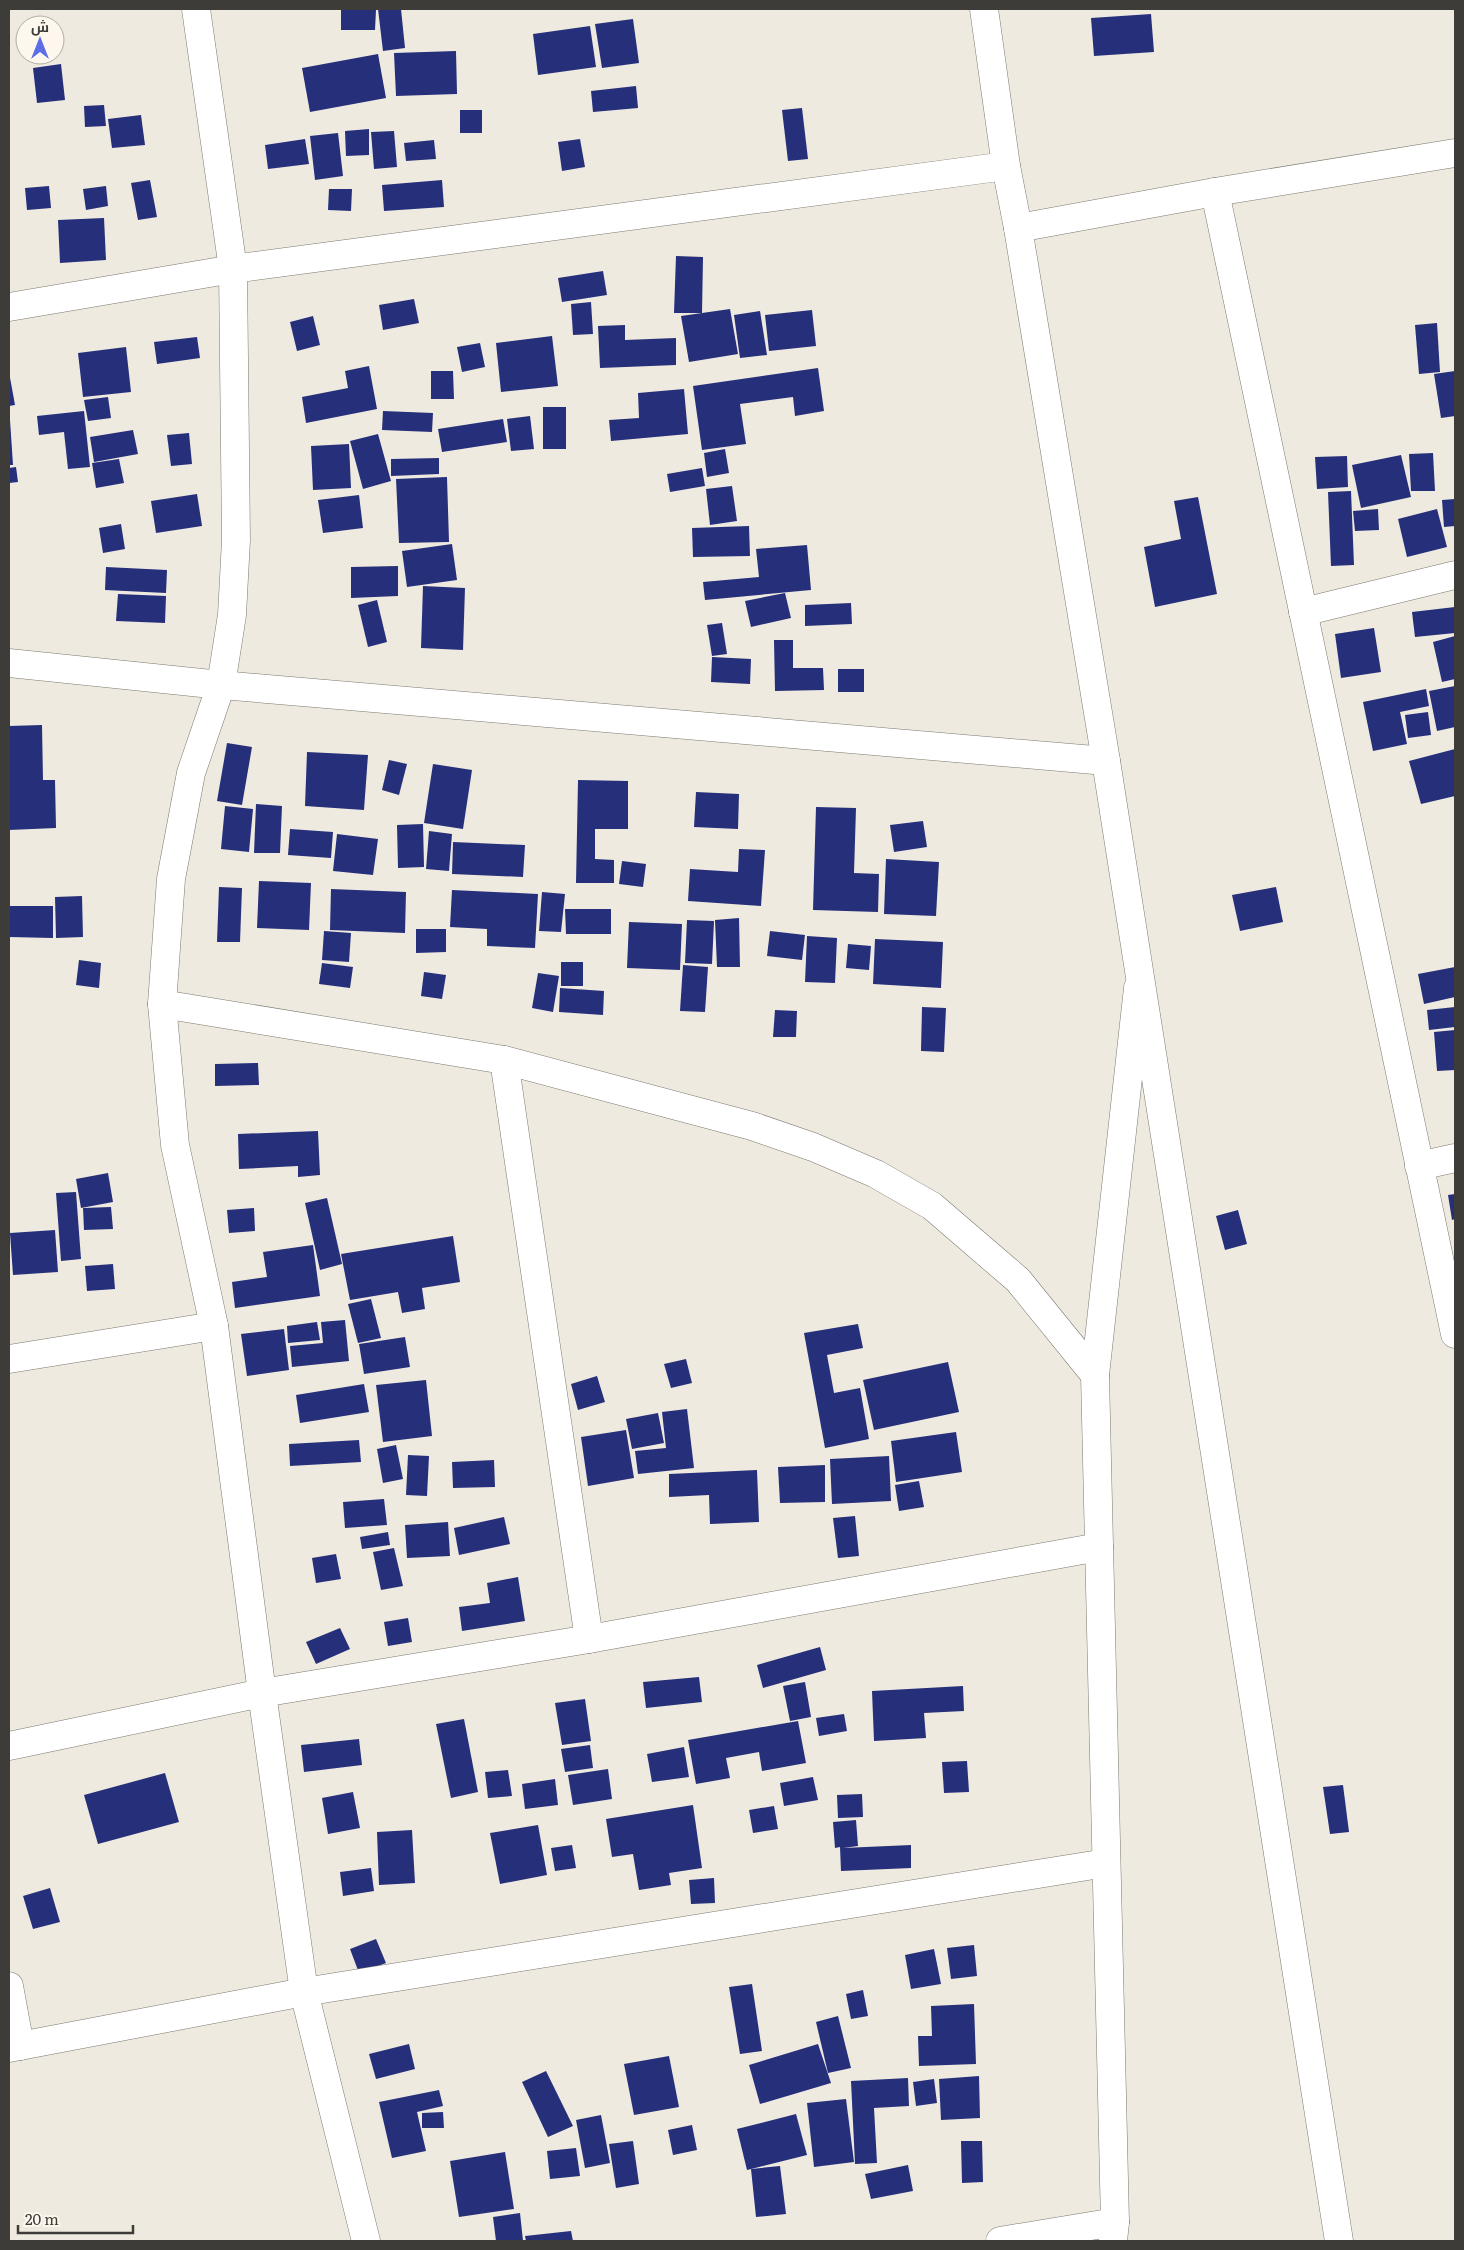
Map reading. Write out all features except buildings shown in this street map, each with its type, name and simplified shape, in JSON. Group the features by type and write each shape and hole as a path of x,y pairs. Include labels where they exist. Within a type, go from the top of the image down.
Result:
{"street":[{"path":"196,9 233,269 236,540 232,616 221,686 191,773 173,869 162,1004 175,1145 214,1326 262,1693 304,1992 366,2241"},
{"path":"984,9 1006,166 1018,228 1106,760 1339,2241"},
{"path":"1018,228 1215,192 1455,154"},
{"path":"9,307 233,269 1006,166"},
{"path":"1215,192 1455,1334"},
{"path":"1303,612 1455,575"},
{"path":"9,663 221,686 1106,760"},
{"path":"1000,2241 1114,2232 1094,1375 1140,976"},
{"path":"162,1004 504,1060 752,1126 813,1147 876,1174 932,1206 1018,1280 1094,1375"},
{"path":"504,1060 589,1638"},
{"path":"1419,1166 1455,1158"},
{"path":"9,1359 214,1326"},
{"path":"9,1746 262,1693 589,1638 1099,1547"},
{"path":"9,1986 15,2047 304,1992 1106,1863"}]}
